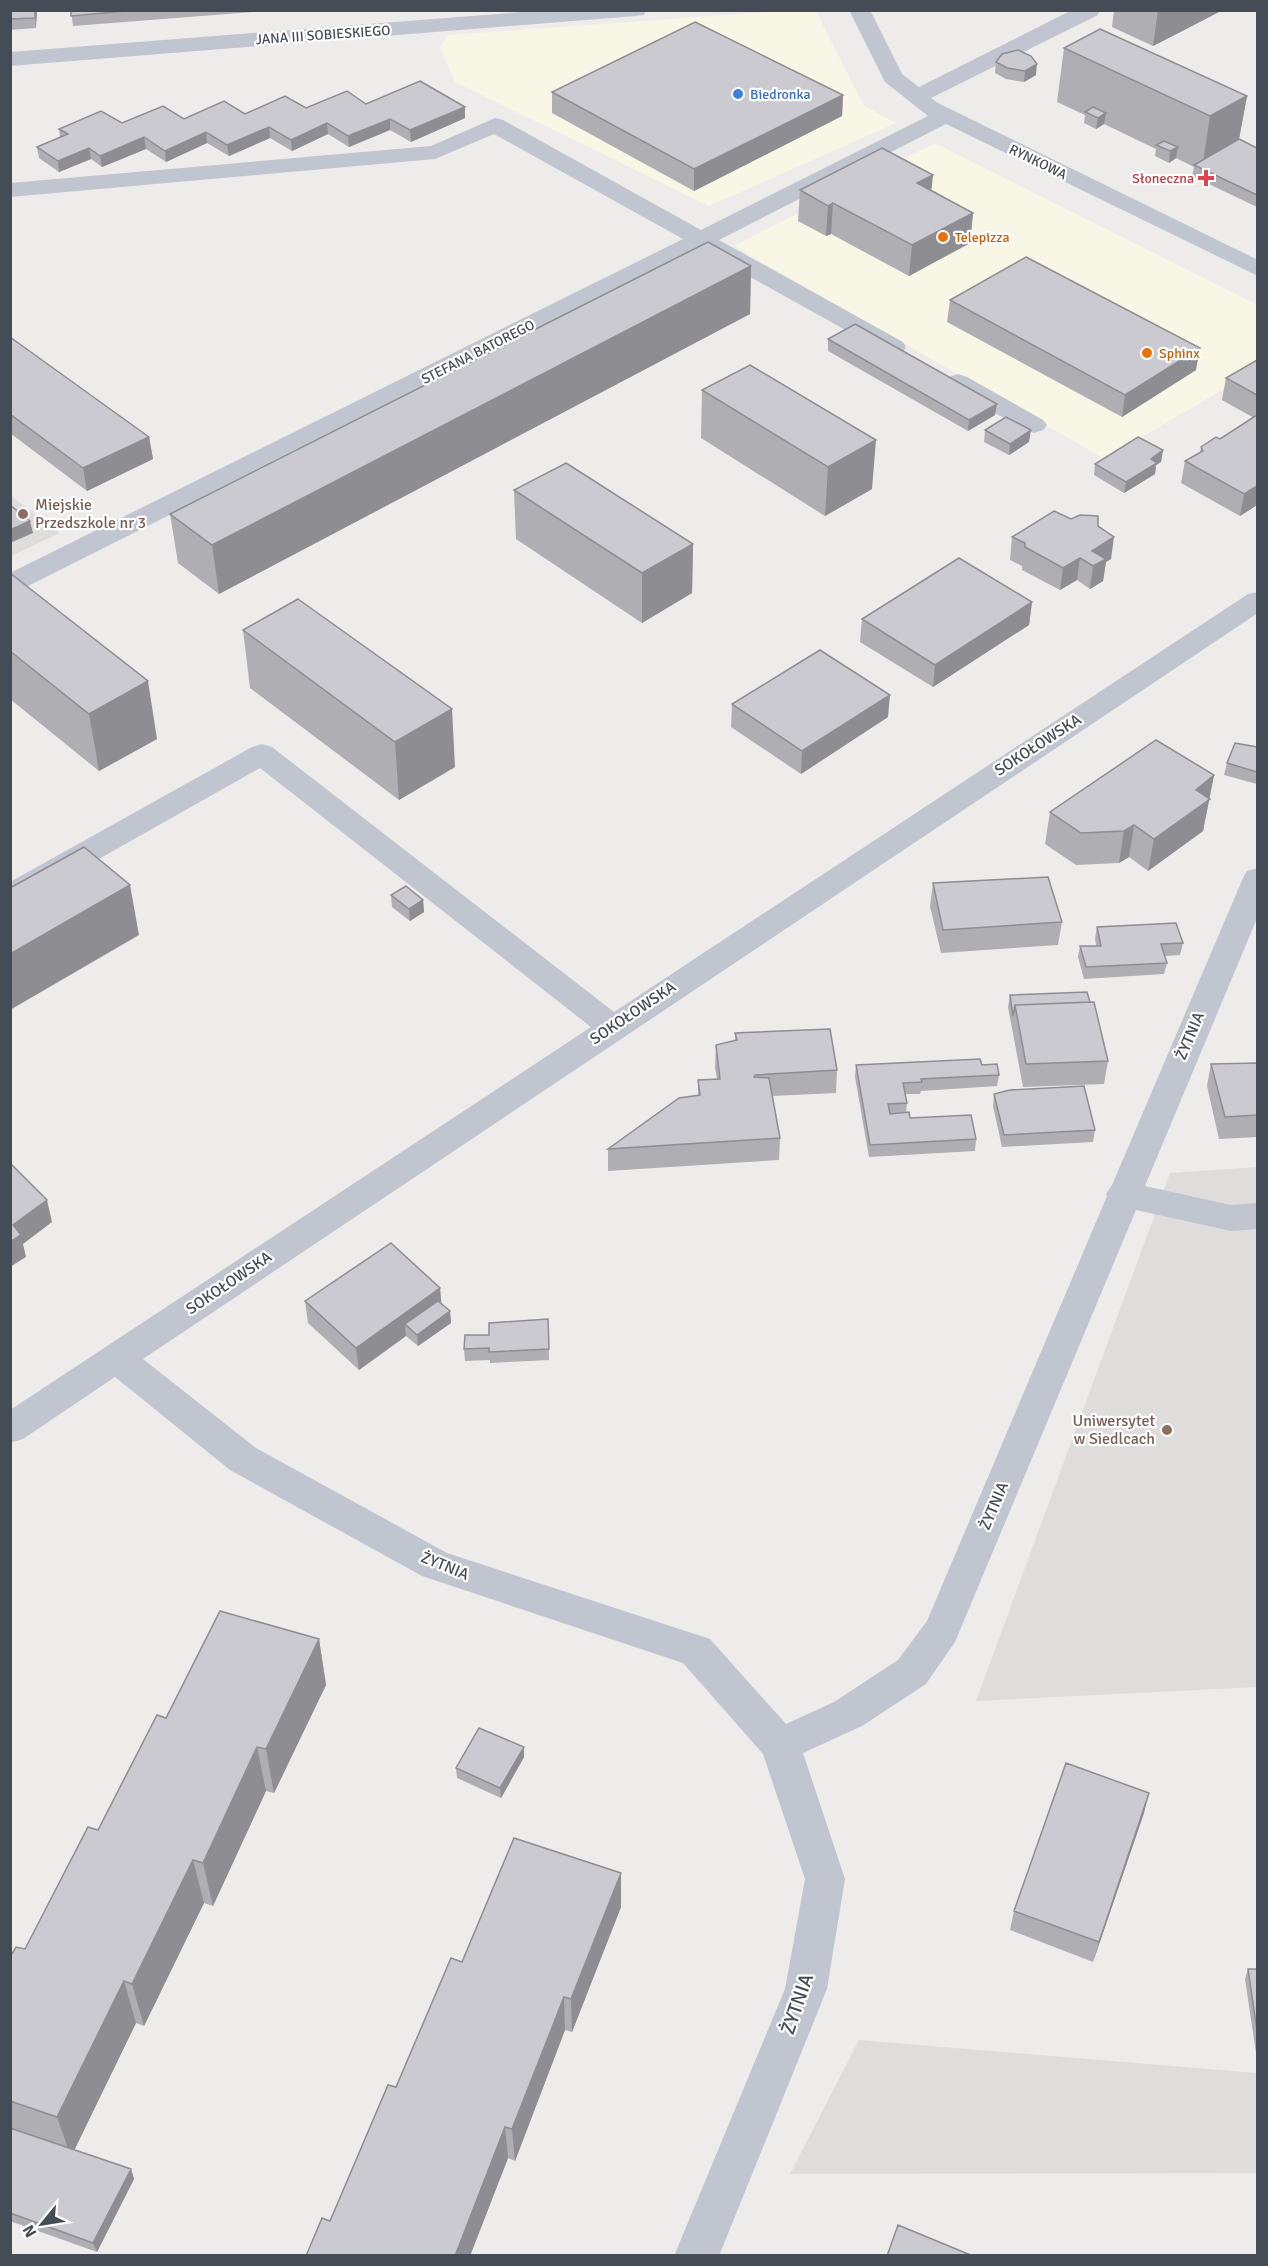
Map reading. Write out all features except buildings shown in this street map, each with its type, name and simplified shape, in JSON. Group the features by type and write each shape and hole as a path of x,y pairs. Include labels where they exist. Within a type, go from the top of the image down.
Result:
{"street":[{"name":"JANA III SOBIESKIEGO","path":"10,59 636,10"},
{"name":"RYNKOWA","path":"859,10 893,77 916,97 945,116 1257,268"},
{"path":"916,97 1090,10"},
{"name":"STEFANA BATOREGO","path":"10,585 945,116"},
{"path":"10,190 435,152 495,125 911,357"},
{"path":"942,374 1034,425"},
{"name":"SOKOŁOWSKA","path":"10,1429 1257,600"},
{"path":"10,897 262,754 612,1027"},
{"name":"ŻYTNIA","path":"780,1745 848,1714 912,1672 942,1630 1257,878"},
{"path":"1123,1194 1231,1218 1257,1216"},
{"name":"ŻYTNIA","path":"116,1358 243,1459 435,1565 696,1651 780,1745 825,1879 806,1989 696,2256"}],"shaded area":[{"path":"783,11 816,11 864,106 896,123 709,206 455,82 440,48 447,35"},
{"path":"935,143 1257,305 1257,369 1105,459 734,246"},
{"name":"Miejskie Przedszkole nr 3","path":"11,496 60,533 11,556"},
{"name":"Uniwersytet w Siedlcach","path":"1257,1167 1257,1687 976,1701 1170,1173"},
{"path":"859,2040 1257,2073 1257,2173 790,2174"}],"place":[{"name":"Biedronka","path":"738,94"},
{"name":"Słoneczna","path":"1206,178"},
{"name":"Telepizza","path":"943,237"},
{"name":"Sphinx","path":"1147,353"},
{"name":"Miejskie Przedszkole nr 3","path":"23,514"},
{"name":"Uniwersytet w Siedlcach","path":"1167,1430"}]}
